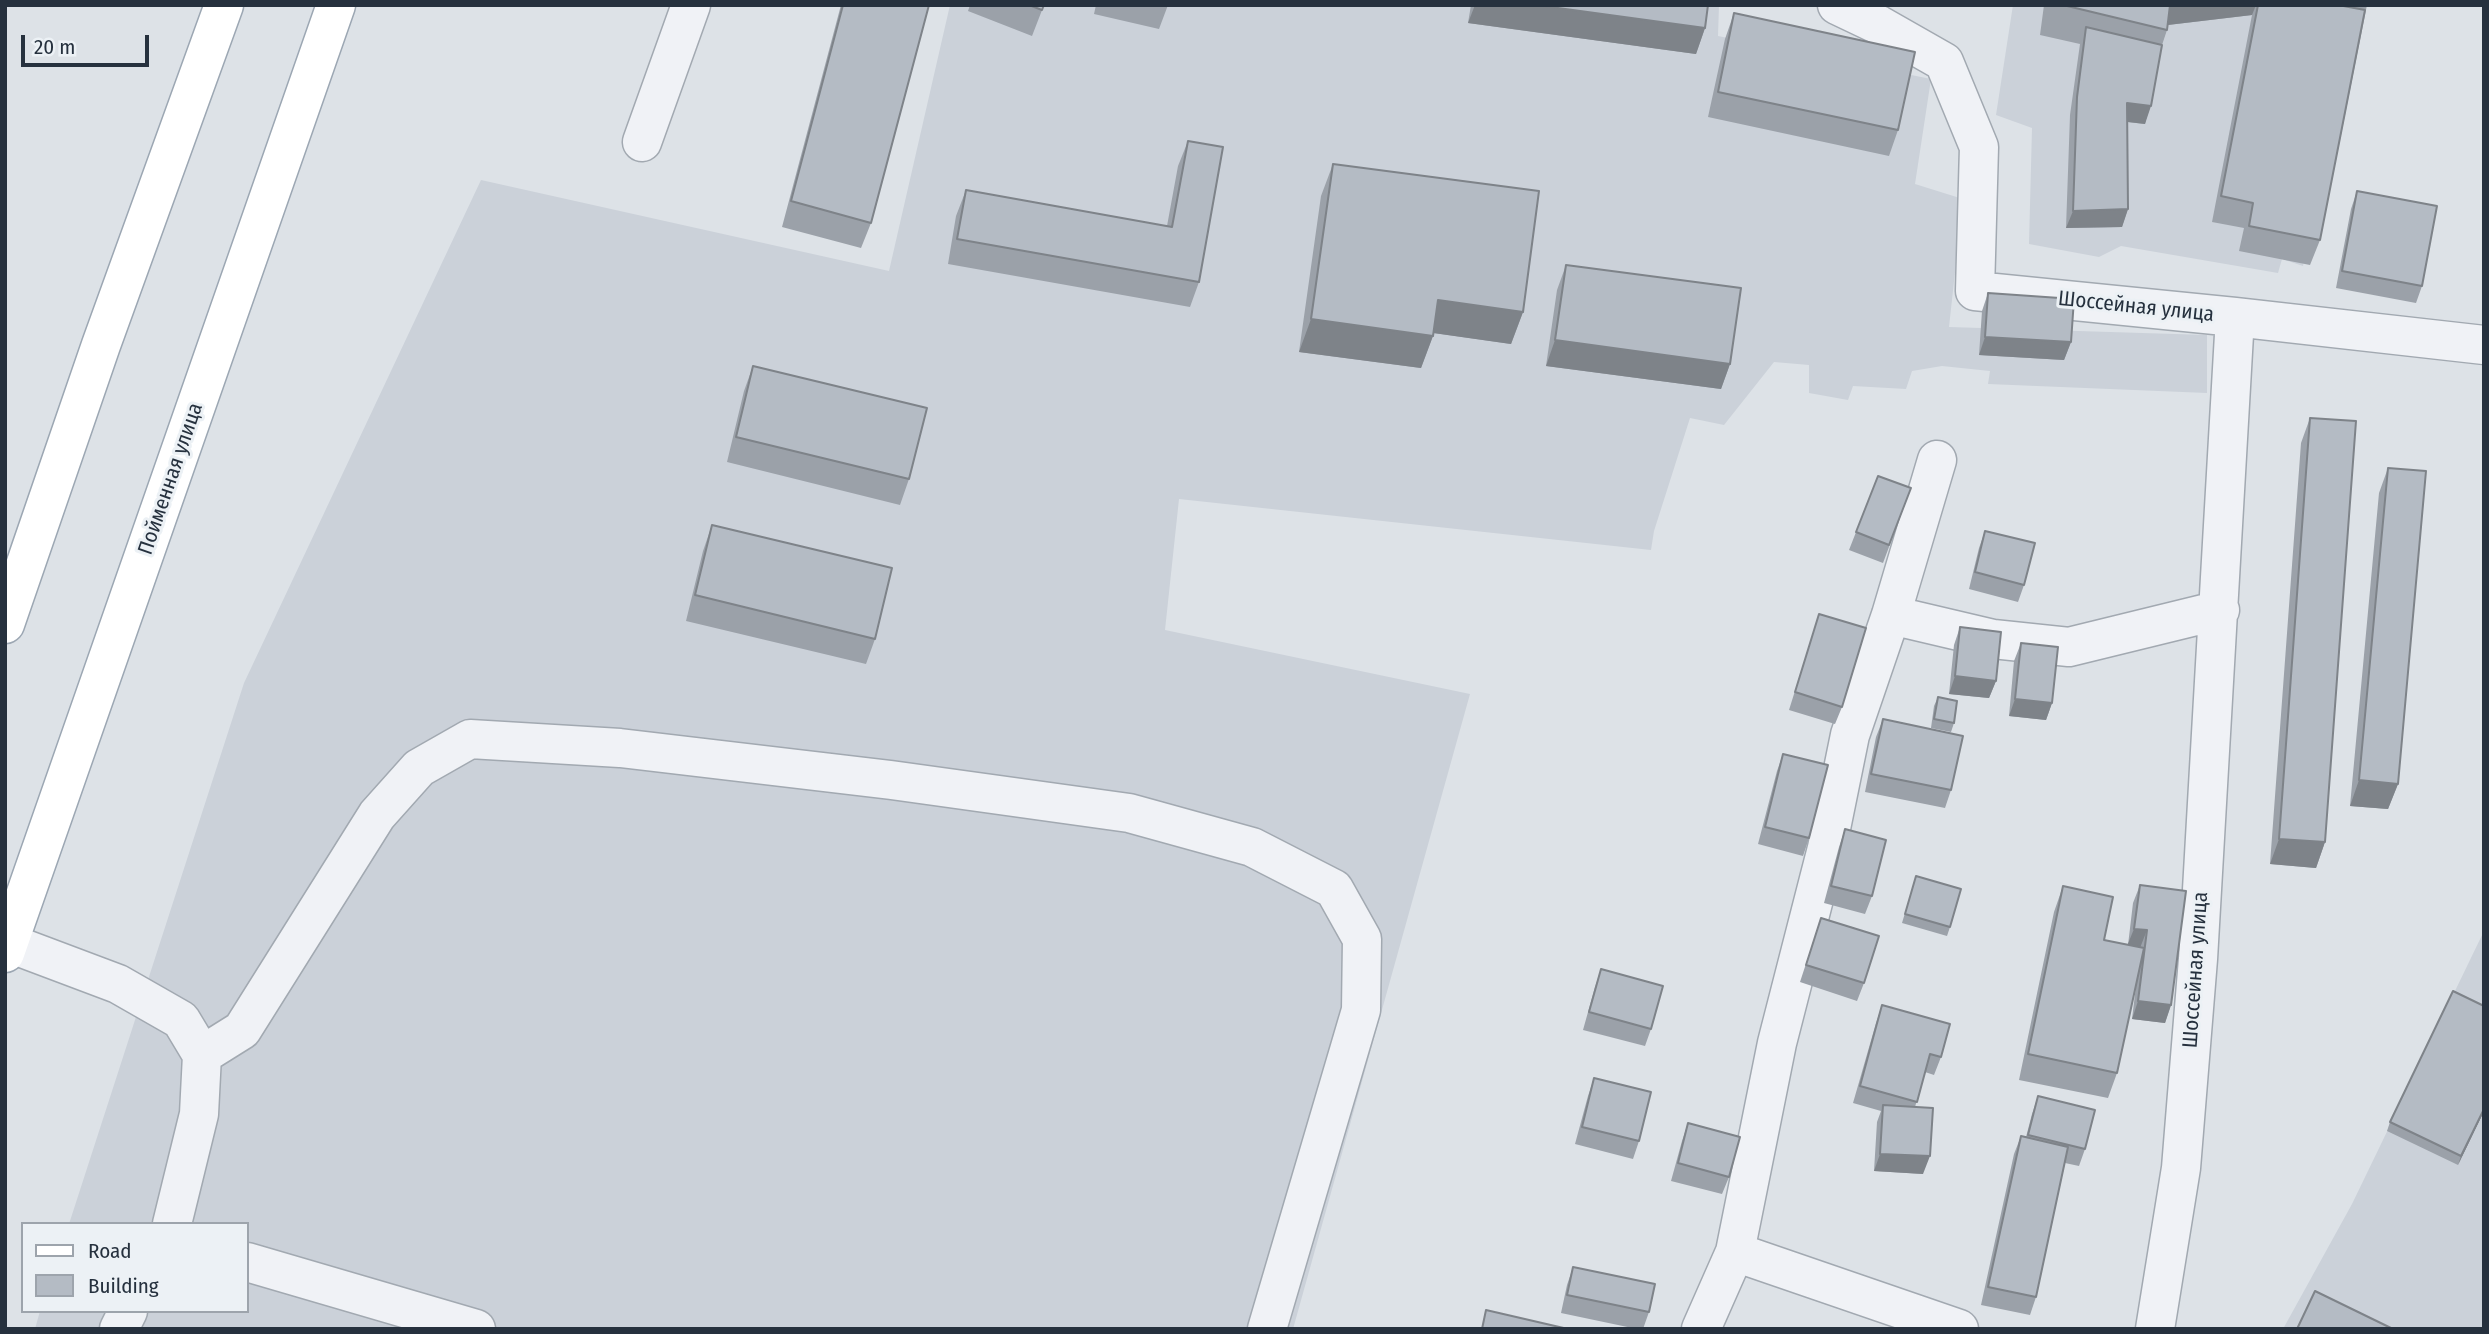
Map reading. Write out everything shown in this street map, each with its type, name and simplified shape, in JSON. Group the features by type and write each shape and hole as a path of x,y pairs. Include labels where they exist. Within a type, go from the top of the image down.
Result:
{"main road":[{"path":"5,624 101,345 224,5"},
{"name":"Пойменная улица","path":"7,948 336,5"}],"street":[{"path":"642,142 691,5"},
{"name":"Шоссейная улица","path":"1837,5 1944,62 1979,147 1975,291 2484,345"},
{"name":"Шоссейная улица","path":"2155,1329 2181,1168 2198,959 2235,317"},
{"path":"1701,1329 1735,1252 1777,1043 1827,848 1850,735 1891,615 1937,460"},
{"path":"1891,615 1993,639 2069,647 2220,610"},
{"path":"202,1055 242,1030 377,815 419,768 470,740 620,748 891,780 1129,813 1252,847 1334,890 1362,939 1361,1010 1267,1329"},
{"path":"7,948 118,984 181,1020 202,1055 199,1114 172,1222"},
{"path":"1735,1252 1959,1329"},
{"path":"248,1262 476,1329"},
{"path":"119,1329 127,1313"}],"shaded area":[{"path":"950,5 1719,5 1718,36 1931,79 1915,184 1963,199 1949,327 2207,335 2207,393 1988,384 1990,371 1942,366 1912,371 1906,389 1853,386 1848,400 1809,393 1809,365 1774,362 1724,425 1690,418 1654,531 1651,550 1179,499 1165,630 1470,694 1293,1329 35,1329 39,1313 248,1313 248,1222 70,1222 244,683 481,180 889,271"},
{"path":"2013,5 2322,5 2339,49 2303,266 2282,259 2278,273 2121,246 2099,257 2029,244 2032,128 1996,115"},
{"path":"2484,931 2484,1329 2283,1329 2352,1204"}],"building":[{"path":"843,5 929,5 871,223 791,201"},
{"path":"1029,5 1044,5 1042,10"},
{"path":"1536,5 1708,5 1705,28"},
{"path":"2063,5 2170,5 2167,30"},
{"path":"2258,5 2338,5 2365,10 2320,240 2249,226 2253,203 2221,196"},
{"path":"1734,13 1915,52 1898,130 1718,92"},
{"path":"2086,27 2162,45 2151,106 2127,103 2128,209 2073,211 2077,97"},
{"path":"1188,141 1223,147 1199,282 957,239 966,190 1172,227"},
{"path":"1333,164 1539,191 1523,312 1438,300 1433,336 1311,319"},
{"path":"2357,191 2437,206 2422,286 2342,271"},
{"path":"1566,265 1741,288 1730,364 1555,340"},
{"path":"1988,293 2074,299 2071,342 1985,337"},
{"path":"753,366 927,408 909,479 736,437"},
{"path":"2310,418 2356,421 2325,842 2279,839"},
{"path":"2388,468 2426,471 2398,784 2359,780"},
{"path":"1878,476 1911,488 1889,545 1856,532"},
{"path":"712,525 892,568 875,639 695,595"},
{"path":"1985,531 2035,543 2024,585 1975,572"},
{"path":"1819,614 1866,628 1842,707 1795,692"},
{"path":"1960,627 2001,632 1996,681 1955,676"},
{"path":"2021,643 2058,647 2052,703 2015,699"},
{"path":"1938,697 1957,701 1954,723 1934,719"},
{"path":"1883,719 1963,736 1951,790 1871,774"},
{"path":"1783,754 1828,765 1809,838 1765,827"},
{"path":"1845,829 1886,840 1872,896 1831,886"},
{"path":"1916,876 1961,889 1950,927 1905,914"},
{"path":"2140,885 2186,891 2171,1005 2138,1001 2147,930 2134,929"},
{"path":"2063,886 2113,897 2104,940 2144,948 2117,1073 2028,1054"},
{"path":"1821,918 1879,936 1864,983 1806,965"},
{"path":"1601,969 1663,986 1651,1029 1589,1012"},
{"path":"2453,991 2484,1006 2484,1109 2461,1156 2390,1122"},
{"path":"1882,1005 1950,1024 1941,1057 1930,1054 1917,1102 1860,1086"},
{"path":"1594,1078 1651,1092 1639,1141 1582,1127"},
{"path":"2038,1096 2095,1110 2085,1149 2028,1135"},
{"path":"1883,1105 1933,1108 1930,1156 1880,1154"},
{"path":"1688,1123 1740,1137 1729,1177 1678,1163"},
{"path":"2021,1136 2068,1147 2036,1297 1988,1287"},
{"path":"1573,1267 1655,1284 1649,1312 1567,1295"},
{"path":"2315,1291 2393,1329 2297,1329"},
{"path":"1486,1310 1568,1329 1482,1329"}]}
